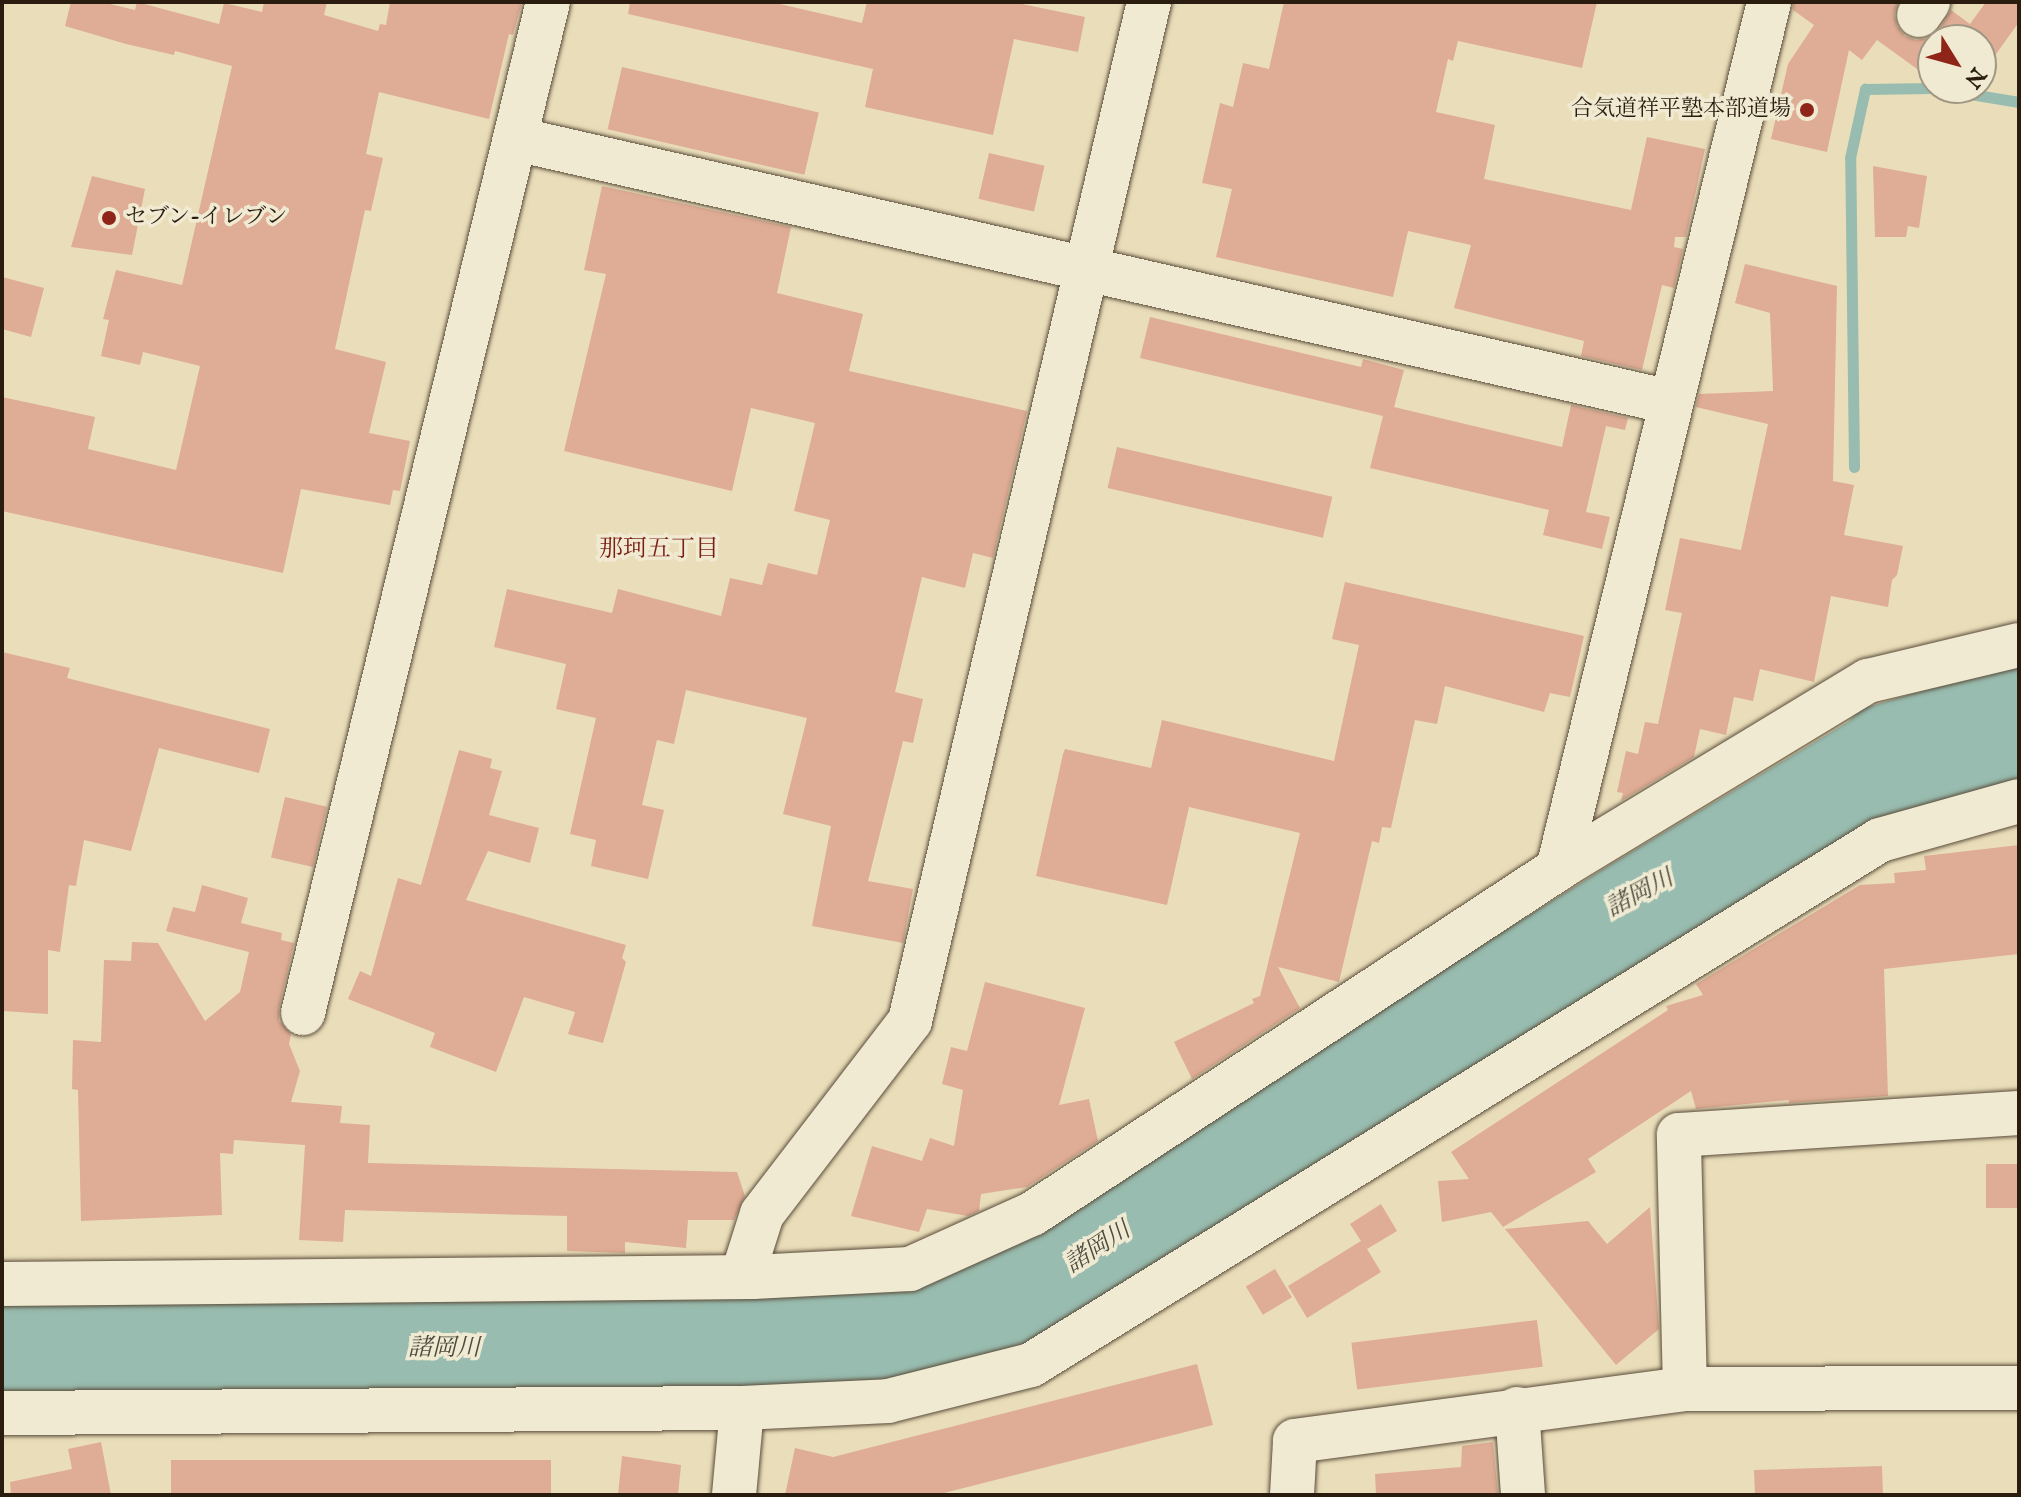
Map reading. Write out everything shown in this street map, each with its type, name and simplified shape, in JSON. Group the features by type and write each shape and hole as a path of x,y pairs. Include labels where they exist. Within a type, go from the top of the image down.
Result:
{"street":[{"path":"303,1013 548,2"},
{"path":"742,1277 762,1214 910,1021 1083,269 1149,2"},
{"path":"1558,869 1769,2"},
{"path":"516,139 1670,402"},
{"path":"2,1284 742,1277 910,1269 1032,1214 1558,869 1868,681 2019,645"},
{"path":"2,1413 742,1408 888,1401 1031,1365 1880,840 2019,801"},
{"path":"1685,1389 1679,1135 2019,1113"},
{"path":"1292,1495 1295,1441 1685,1389 2019,1388"},
{"path":"734,1495 742,1408"},
{"path":"1517,1409 1523,1495"}],"water":[{"name":"諸岡川","path":"2019,662 2019,781 1108,1311 925,1386 2,1396 2,1295 852,1292 1241,1095 1608,866 1848,722 1861,709"}],"building":[{"path":"71,2 102,2 135,10 137,2 219,24 224,3 262,12 264,2 327,2 324,15 378,31 380,24 386,25 390,2 522,2 513,35 509,34 489,119 379,92 366,154 383,158 371,211 365,210 335,349 386,362 369,433 410,441 400,491 393,490 390,505 301,489 283,573 2,511 2,397 95,417 88,449 176,470 200,366 143,352 140,365 101,356 109,320 103,319 116,270 182,285 232,66 175,51 174,55 126,44 65,26"},
{"path":"630,2 771,2 862,23 867,2 1012,2 1085,17 1078,52 1014,39 993,135 865,107 873,69 628,14"},
{"path":"1284,2 1597,2 1582,68 1458,41 1453,61 1448,59 1436,112 1495,125 1484,179 1631,210 1647,137 1705,149 1686,237 1675,237 1674,247 1683,249 1674,288 1662,285 1642,370 1581,356 1584,341 1454,308 1471,245 1408,231 1393,297 1216,257 1232,189 1202,183 1220,103 1233,107 1243,63 1269,69"},
{"path":"1793,2 1898,2 1894,14 1897,26 1905,36 1917,40 1917,69 1877,40 1862,60 1849,50 1827,152 1771,139 1788,64 1814,25 1793,10"},
{"path":"1986,2 2019,2 2019,22 1997,53 1997,24 1970,24"},
{"path":"1951,10 1970,24 1943,24"},
{"path":"622,67 819,112 804,175 608,129"},
{"path":"989,153 1045,166 1034,212 978,199"},
{"path":"1873,166 1927,176 1919,228 1908,226 1906,237 1875,237"},
{"name":"セブン-イレブン","path":"92,176 145,189 132,255 71,247"},
{"path":"602,186 791,227 777,293 863,314 849,371 1027,411 993,558 973,553 965,588 922,577 895,692 923,699 913,743 903,741 868,881 913,889 903,943 812,926 831,826 783,814 807,718 686,690 674,744 657,740 642,805 664,810 648,879 591,866 596,840 570,834 596,718 556,709 566,664 494,647 507,589 612,613 618,589 721,616 730,578 762,585 768,563 817,575 830,520 794,511 815,423 751,408 732,491 564,451 606,274 584,270"},
{"path":"1745,264 1837,286 1833,481 1854,485 1844,535 1903,546 1897,575 1892,580 1888,607 1831,596 1814,682 1760,669 1753,701 1734,697 1726,735 1700,729 1694,757 1621,801 1623,793 1617,792 1626,751 1638,754 1645,722 1658,724 1682,613 1665,610 1680,538 1741,550 1768,424 1696,407 1699,394 1773,391 1770,313 1735,303"},
{"path":"2,277 44,288 31,337 2,329"},
{"path":"1150,317 1361,367 1363,359 1404,370 1394,407 1562,447 1571,405 1628,418 1625,430 1606,426 1586,512 1610,517 1602,549 1543,535 1549,510 1370,468 1383,416 1140,358"},
{"path":"1117,447 1332,497 1323,538 1108,488"},
{"path":"1345,582 1584,636 1570,697 1550,693 1544,712 1445,686 1437,724 1415,720 1391,828 1382,827 1379,843 1372,841 1339,982 1278,967 1300,1008 1192,1079 1174,1042 1254,1003 1252,999 1260,996 1300,833 1189,807 1167,905 1036,876 1063,754 1065,749 1151,768 1162,720 1334,761 1359,645 1332,639"},
{"path":"2,652 70,668 67,678 270,729 259,773 159,748 131,851 84,840 76,886 69,885 60,952 48,950 48,1014 2,1011"},
{"path":"459,750 492,759 490,768 502,771 489,815 539,828 530,863 488,851 466,900 626,945 622,958 626,962 603,1043 568,1034 575,1012 524,997 496,1072 430,1047 435,1033 348,999 360,971 371,976 398,878 421,885"},
{"path":"285,797 327,807 313,867 271,857"},
{"path":"2019,845 2019,954 1884,969 1888,1096 1789,1103 1789,1100 1696,1109 1691,1091 1588,1159 1596,1172 1503,1227 1491,1212 1442,1222 1438,1181 1469,1179 1451,1152 1668,1010 1666,1006 1703,995 1696,984 1860,885 1895,883 1894,873 1926,870 1924,856"},
{"path":"202,885 248,898 241,923 282,933 281,940 294,943 279,1008 279,1021 291,1034 289,1044 300,1071 291,1102 342,1106 340,1123 370,1125 368,1163 737,1172 745,1196 734,1220 688,1220 686,1248 625,1242 625,1253 567,1251 567,1216 345,1210 343,1242 299,1240 305,1145 234,1140 233,1154 220,1153 222,1215 81,1221 78,1090 72,1089 73,1040 101,1042 104,960 131,961 132,942 158,943 205,1021 240,992 249,952 166,931 173,907 195,912"},
{"path":"985,982 1085,1008 1059,1105 1089,1099 1098,1141 1027,1187 981,1194 979,1211 968,1216 927,1209 919,1232 851,1216 872,1146 922,1161 930,1138 954,1146 963,1090 942,1084 951,1047 967,1051"},
{"path":"1986,1164 2019,1164 2019,1208 1986,1208"},
{"path":"1381,1204 1397,1231 1367,1249 1381,1272 1307,1318 1288,1286 1361,1241 1350,1224"},
{"path":"1650,1207 1659,1329 1616,1365 1505,1229 1588,1221 1607,1244"},
{"path":"1275,1269 1292,1297 1263,1315 1246,1287"},
{"path":"1537,1320 1543,1367 1357,1389 1351,1343"},
{"path":"1197,1364 1213,1425 936,1495 785,1495 795,1448 833,1457"},
{"path":"101,1442 111,1495 11,1495 10,1482 72,1469 68,1449"},
{"path":"1493,1442 1498,1495 1376,1495 1375,1474 1461,1467 1462,1446"},
{"path":"622,1456 681,1465 678,1495 618,1495"},
{"path":"171,1460 551,1460 551,1495 171,1495"},
{"path":"1882,1466 1883,1495 1755,1495 1754,1470"}],"waterway":[{"path":"1854,467 1850,158 1865,89 1917,88"},
{"path":"1997,98 2019,102"}],"place":[{"name":"合気道祥平塾本部道場","path":"1807,110"},
{"name":"セブン-イレブン","path":"109,218"}],"district":[{"name":"那珂五丁目","path":"659,550"}]}
